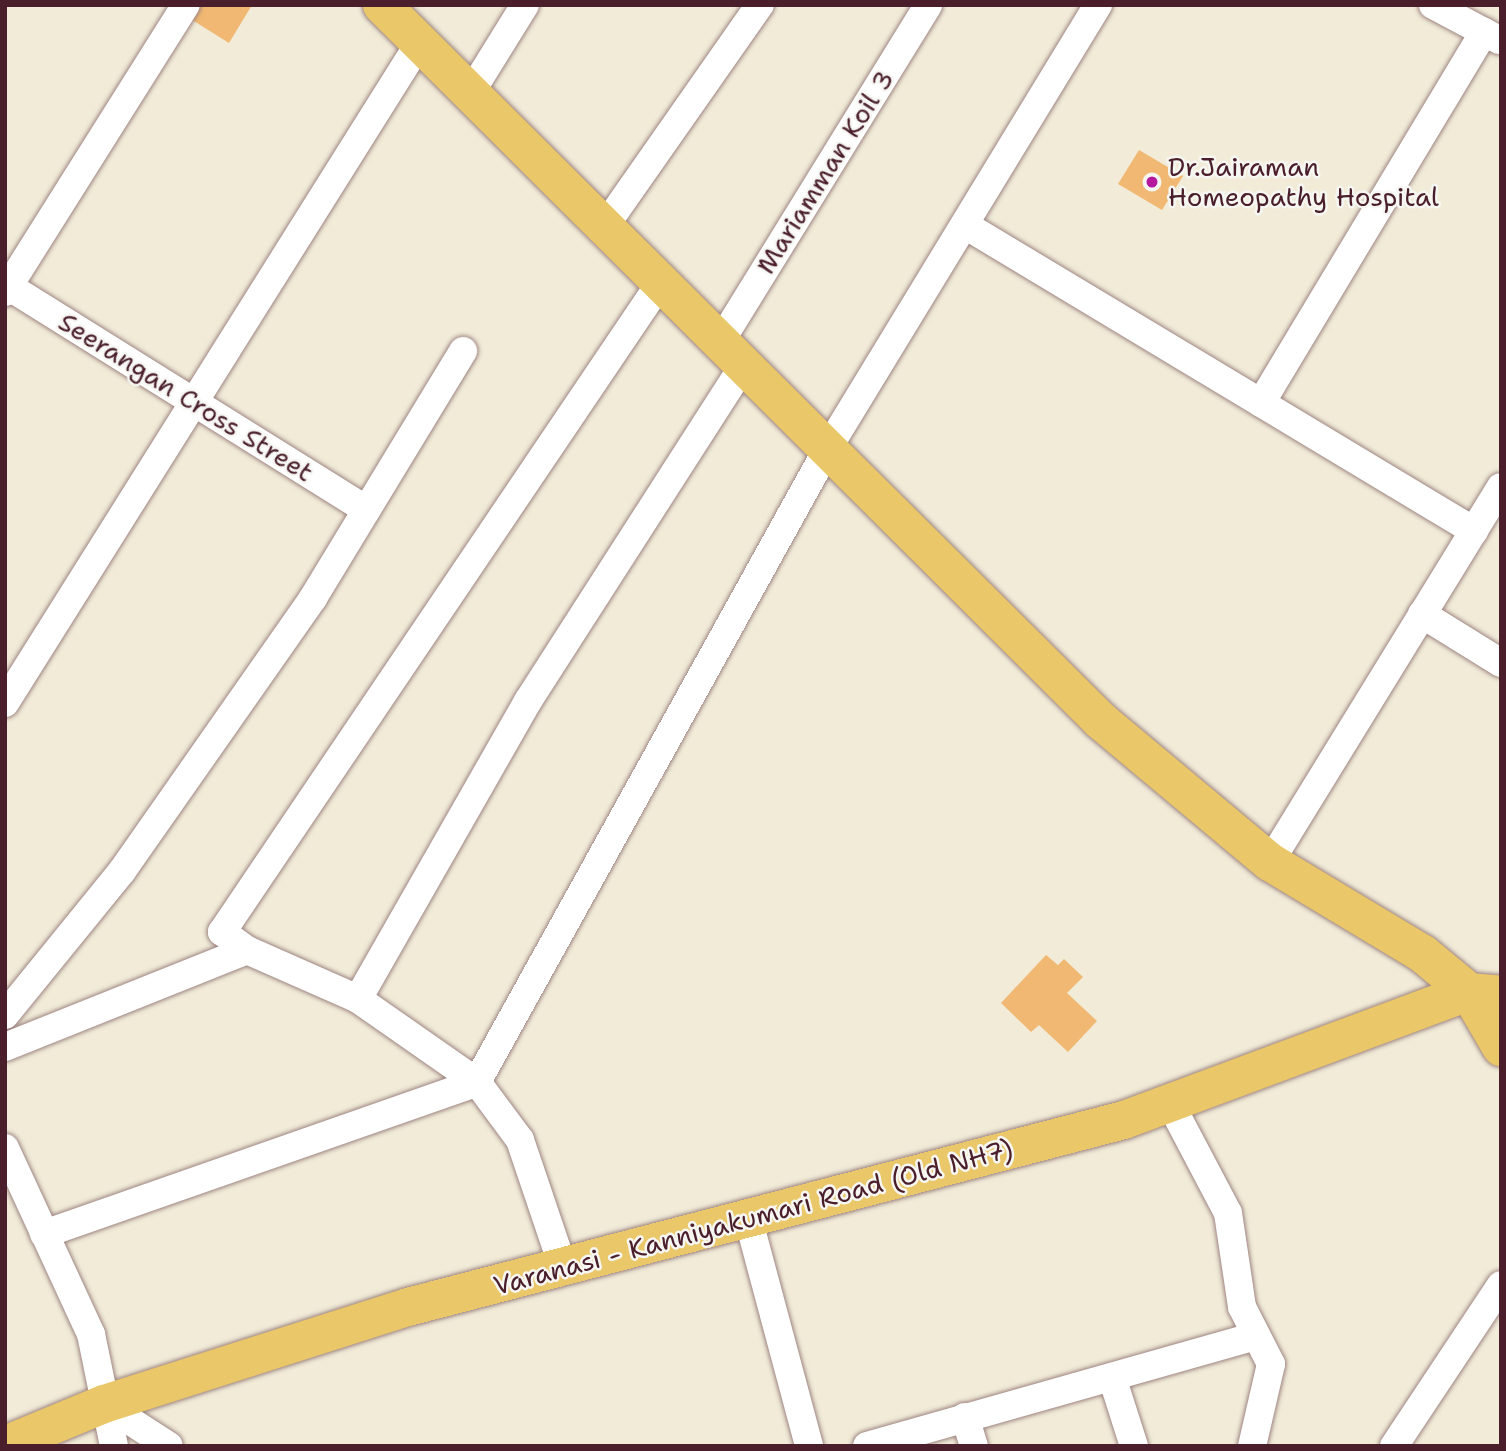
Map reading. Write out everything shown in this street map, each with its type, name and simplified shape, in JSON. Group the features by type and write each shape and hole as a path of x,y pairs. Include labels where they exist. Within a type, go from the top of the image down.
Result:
{"main road":[{"path":"382,5 1100,720 1270,862 1485,994 1501,1047"},
{"name":"Varanasi - Kanniyakumari Road (Old NH7)","path":"5,1445 104,1404 408,1307 1170,1103 1485,994"}],"street":[{"path":"6,287 186,5"},
{"path":"471,92 525,5"},
{"path":"605,226 760,5"},
{"name":"Mariamman Koil 3","path":"358,999 528,701 733,352 928,5"},
{"path":"44,1234 477,1082 828,448 1098,5"},
{"path":"1261,403 1492,36 1433,5"},
{"path":"5,703 420,42"},
{"path":"965,225 1474,531"},
{"path":"563,1267 520,1140 477,1082 358,999 247,950 222,932 661,282"},
{"name":"Seerangan Cross Street","path":"6,287 366,510"},
{"path":"5,1015 122,871 313,598 463,351"},
{"path":"1270,862 1501,487"},
{"path":"1422,614 1501,663"},
{"path":"5,1047 247,950"},
{"path":"1170,1103 1228,1213 1242,1307 1271,1364 1252,1446"},
{"path":"7,1153 91,1334 114,1446"},
{"path":"748,1218 809,1446"},
{"path":"1394,1446 1501,1285"},
{"path":"867,1446 1256,1336"},
{"path":"1112,1377 1133,1446"},
{"path":"104,1404 169,1446"},
{"path":"965,1417 974,1446"}],"building":[{"path":"197,5 252,5 229,43 189,18"},
{"path":"1139,150 1183,176 1162,210 1118,184"},
{"path":"1046,955 1058,965 1064,959 1083,977 1067,993 1097,1021 1068,1052 1039,1025 1031,1032 1001,1003"}],"place":[{"name":"Dr.Jairaman Homeopathy Hospital","path":"1152,182"}]}
